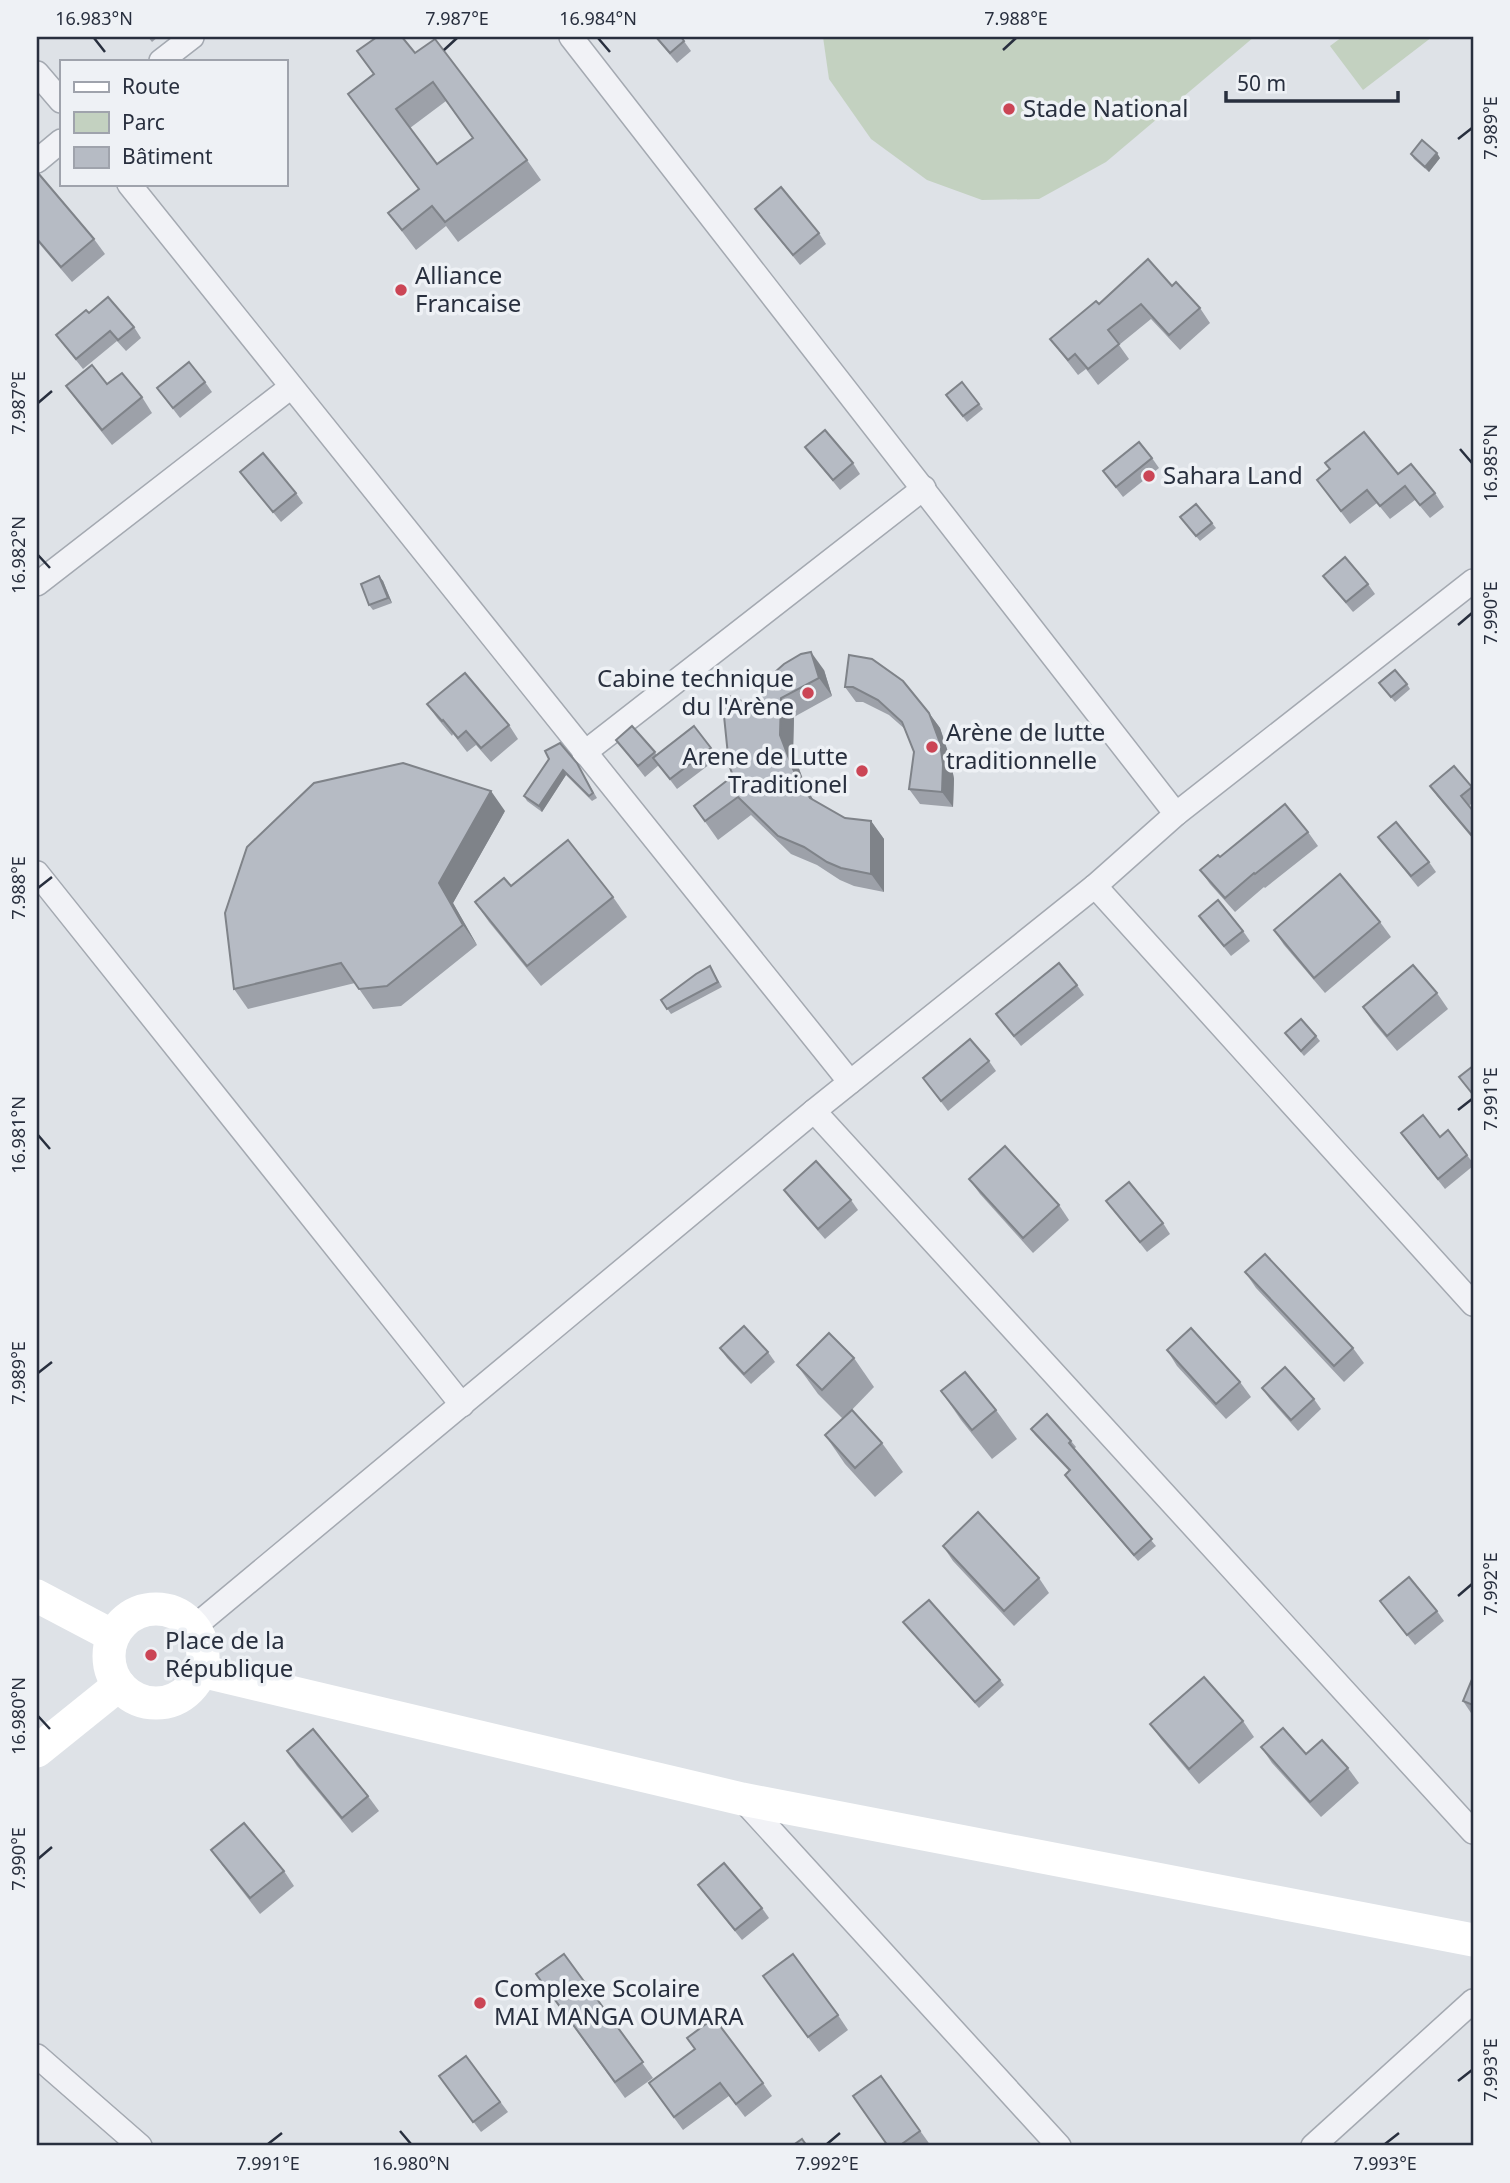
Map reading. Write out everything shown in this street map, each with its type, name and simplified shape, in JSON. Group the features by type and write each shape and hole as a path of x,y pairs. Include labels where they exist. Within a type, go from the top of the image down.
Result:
{"main road":[{"path":"37,1597 113,1636"},
{"path":"160,1609 178,1614 194,1627 201,1641 203,1656 201,1671 191,1688 174,1699 154,1703 135,1698 119,1685 111,1670 109,1653 113,1636 124,1621 141,1611 160,1609"},
{"path":"201,1671 742,1799 1473,1940"},
{"path":"37,1751 119,1685"}],"street":[{"path":"162,60 192,37"},
{"path":"571,37 1176,814"},
{"path":"37,73 60,100"},
{"path":"37,161 60,142"},
{"path":"131,186 583,753 850,1082"},
{"path":"37,584 291,387"},
{"path":"583,753 924,488"},
{"path":"194,1627 814,1111 1095,886 1176,814 1473,581"},
{"path":"37,873 462,1405"},
{"path":"1095,886 1473,1304"},
{"path":"814,1111 1473,1832"},
{"path":"742,1799 1059,2146"},
{"path":"1312,2146 1473,2001"},
{"path":"37,2056 140,2146"}],"green space":[{"name":"Stade National","path":"823,37 1254,37 1106,162 1039,199 982,200 927,180 871,139 829,79"},
{"path":"1342,37 1432,37 1363,90 1330,46"}],"building":[{"path":"377,37 402,37 415,53 435,39 527,160 445,222 432,206 402,230 388,213 419,189 348,94 374,74 357,51","holes":["433,82 473,138 437,164 396,109"]},
{"path":"656,37 681,37 684,41 670,53"},
{"path":"1422,140 1437,153 1425,167 1411,154"},
{"path":"38,173 94,239 61,267 37,239"},
{"path":"781,187 819,233 793,255 755,209"},
{"path":"1148,259 1172,286 1176,282 1200,308 1169,335 1141,304 1108,330 1119,344 1088,369 1075,354 1068,360 1050,339 1096,301 1099,304"},
{"path":"108,297 134,327 118,340 110,331 76,359 56,335 86,310 89,313"},
{"path":"189,362 205,382 173,408 157,388"},
{"path":"92,365 107,384 122,373 142,397 102,430 66,386"},
{"path":"962,382 979,404 963,416 946,395"},
{"path":"825,430 853,463 833,480 805,447"},
{"path":"1364,432 1398,474 1411,464 1435,493 1420,505 1405,486 1380,506 1367,490 1341,511 1317,480 1330,469 1325,463"},
{"path":"1139,442 1152,458 1116,487 1103,471"},
{"path":"263,453 296,493 273,512 240,472"},
{"path":"1196,504 1212,523 1196,536 1180,517"},
{"path":"1345,557 1368,584 1346,602 1323,576"},
{"path":"379,576 388,598 369,605 361,584"},
{"path":"811,652 819,678 781,698 780,735 793,769 810,798 845,818 871,821 871,874 841,868 778,836 738,797 705,821 694,806 733,776 729,765 723,706 729,696 754,706 767,679 784,664 801,654"},
{"name":"Arène de lutte traditionnelle","path":"849,655 872,659 903,681 929,713 940,743 943,764 942,792 909,789 914,752 902,722 878,700 853,687 845,687"},
{"path":"1395,670 1407,684 1391,697 1379,683"},
{"path":"465,673 509,725 481,748 466,731 458,738 427,704"},
{"path":"632,726 655,752 638,766 616,740"},
{"path":"694,726 711,748 670,779 653,758"},
{"path":"560,743 577,763 593,793 589,796 563,770 539,806 524,796 549,759 545,751"},
{"path":"403,763 491,791 439,883 463,925 387,986 359,989 341,963 234,989 225,913 247,847 314,783"},
{"path":"1454,766 1472,787 1461,796 1473,811 1473,837 1430,786"},
{"path":"1285,804 1308,832 1225,898 1200,870"},
{"path":"1396,822 1429,862 1411,876 1378,837"},
{"path":"568,840 613,897 527,966 475,902 504,878 511,886"},
{"path":"1340,874 1380,922 1314,978 1274,930"},
{"path":"1218,900 1243,931 1224,946 1199,916"},
{"path":"1059,963 1077,985 1014,1036 996,1014"},
{"path":"1413,965 1437,993 1387,1036 1363,1007"},
{"path":"710,966 718,982 667,1009 661,1000"},
{"path":"1301,1019 1316,1036 1301,1051 1285,1033"},
{"path":"970,1039 989,1061 941,1101 923,1078"},
{"path":"1473,1066 1473,1090 1471,1092 1459,1077"},
{"path":"1423,1115 1440,1137 1448,1130 1467,1155 1438,1179 1401,1133"},
{"path":"1005,1146 1059,1205 1023,1238 969,1179"},
{"path":"816,1161 851,1200 818,1229 784,1190"},
{"path":"1129,1182 1163,1223 1140,1242 1106,1201"},
{"path":"1265,1254 1353,1348 1334,1366 1245,1272"},
{"path":"744,1326 768,1352 744,1374 720,1348"},
{"path":"1191,1328 1240,1382 1216,1404 1167,1350"},
{"path":"829,1333 854,1358 822,1390 797,1365"},
{"path":"1285,1367 1314,1399 1291,1420 1262,1388"},
{"path":"965,1372 996,1410 972,1430 941,1391"},
{"path":"852,1410 882,1443 855,1468 825,1435"},
{"path":"1047,1414 1152,1539 1134,1555 1065,1475 1070,1470 1031,1429"},
{"path":"978,1512 1039,1578 1004,1611 943,1546"},
{"path":"1409,1577 1437,1611 1407,1635 1380,1601"},
{"path":"929,1600 1000,1680 975,1702 903,1622"},
{"path":"1204,1677 1243,1721 1189,1769 1150,1724"},
{"path":"1473,1677 1473,1705 1463,1701"},
{"path":"1283,1728 1306,1754 1322,1740 1348,1768 1310,1802 1261,1747"},
{"path":"313,1729 368,1796 342,1818 287,1751"},
{"path":"244,1823 284,1871 250,1898 211,1850"},
{"path":"724,1863 762,1908 735,1930 698,1885"},
{"path":"564,1954 643,2062 615,2082 536,1974"},
{"path":"793,1954 838,2015 808,2037 763,1976"},
{"path":"714,2018 763,2083 736,2104 720,2083 674,2117 649,2083 695,2049 687,2038"},
{"path":"466,2056 500,2102 473,2122 439,2076"},
{"path":"881,2076 920,2131 899,2146 888,2146 853,2096"},
{"path":"802,2139 807,2146 792,2146"}],"place":[{"name":"Stade National","path":"1009,109"},
{"name":"Alliance Francaise","path":"401,290"},
{"name":"Sahara Land","path":"1149,476"},
{"name":"Cabine technique du l'Arène","path":"808,693"},
{"name":"Arène de lutte traditionnelle","path":"932,747"},
{"name":"Arene de Lutte Traditionel","path":"862,771"},
{"name":"Place de la République","path":"151,1655"},
{"name":"Complexe Scolaire MAI MANGA OUMARA","path":"480,2003"}]}
